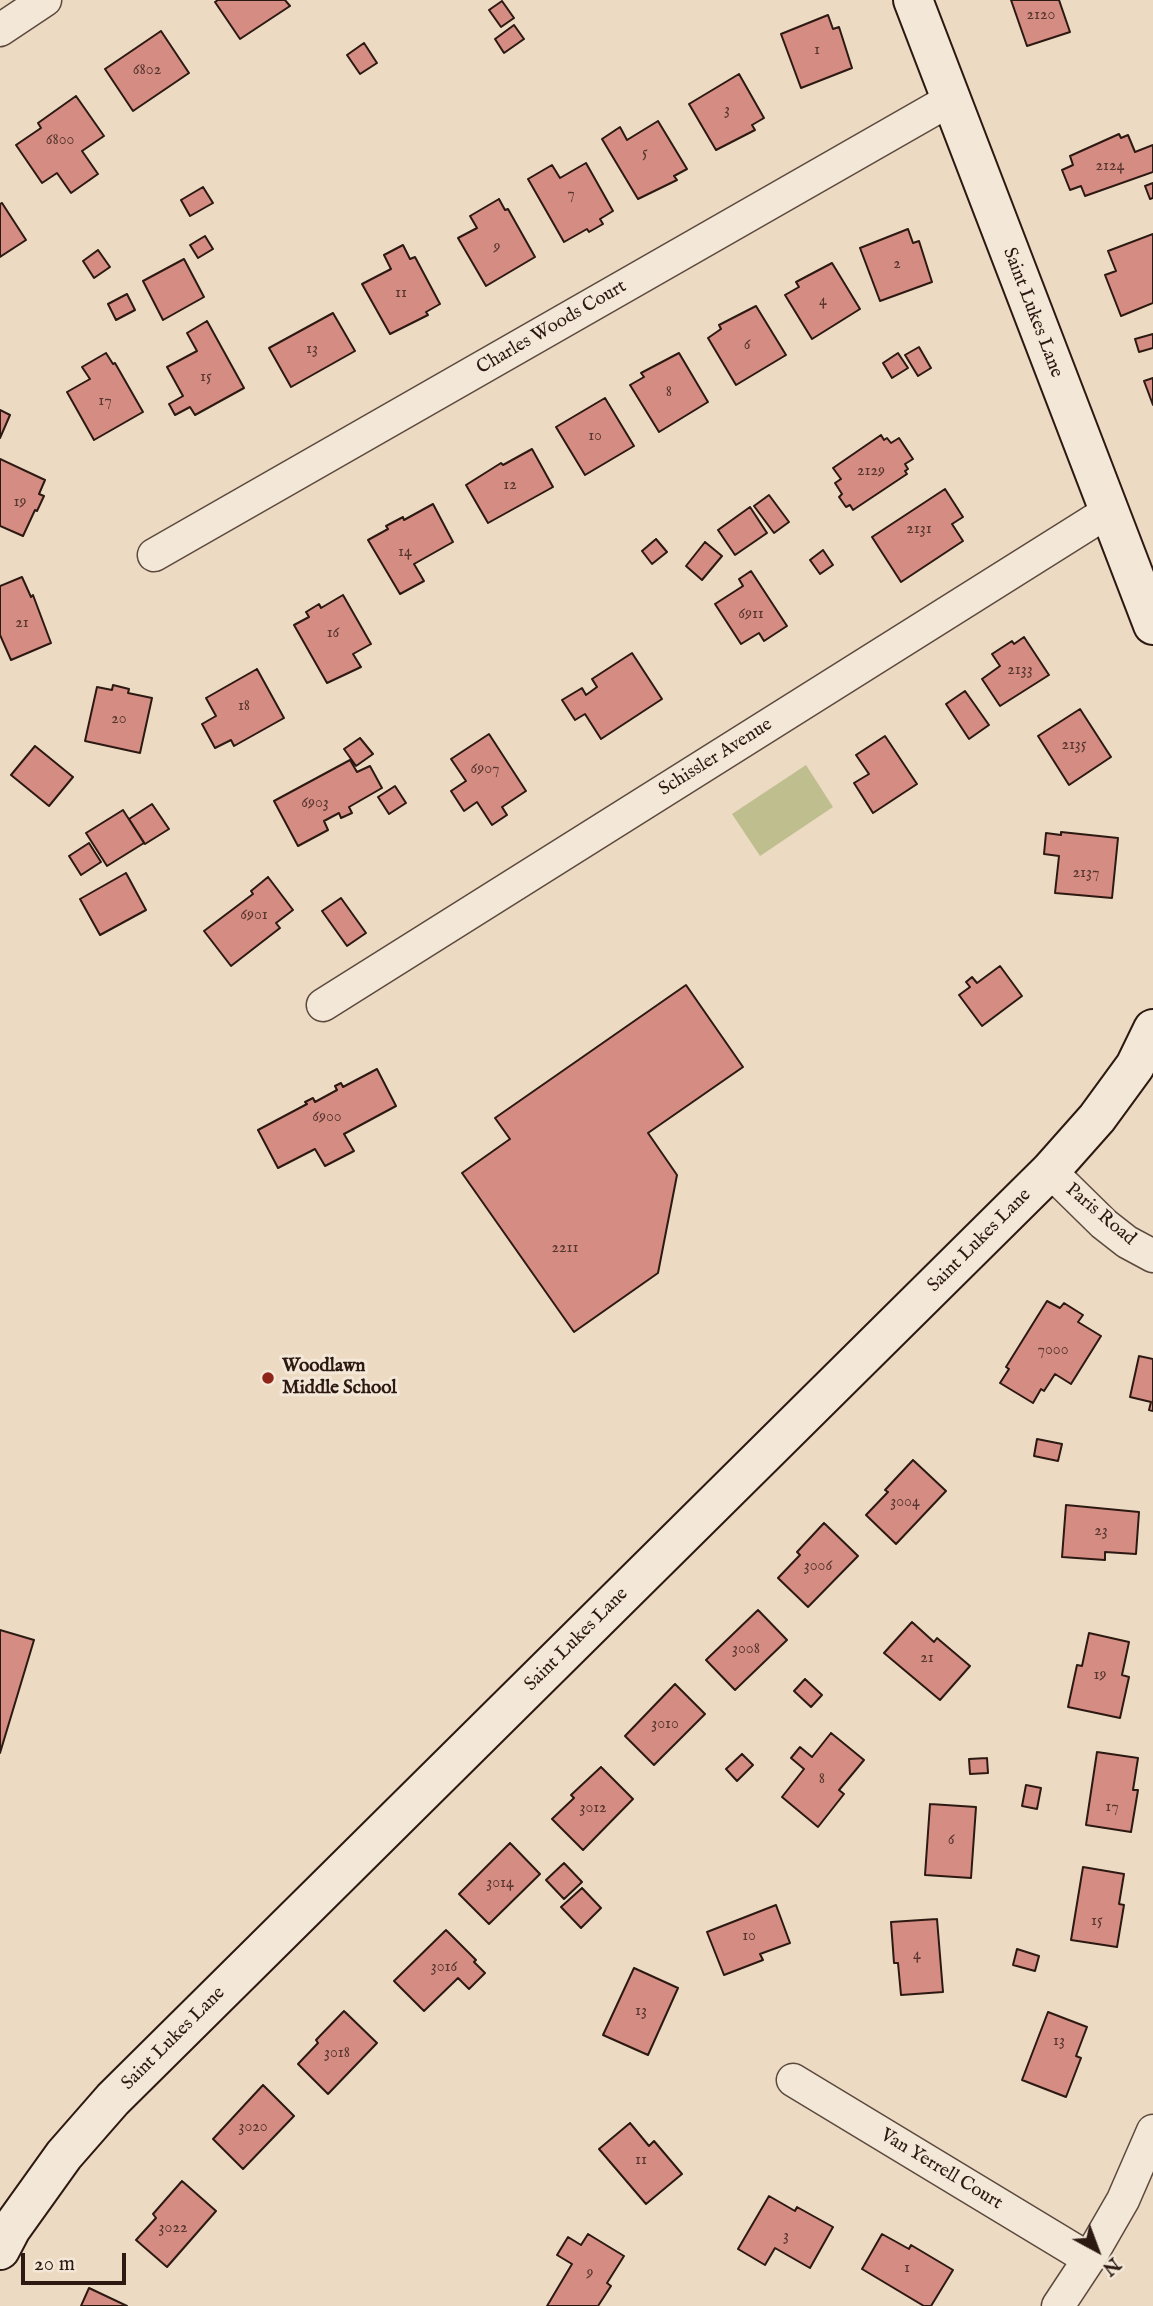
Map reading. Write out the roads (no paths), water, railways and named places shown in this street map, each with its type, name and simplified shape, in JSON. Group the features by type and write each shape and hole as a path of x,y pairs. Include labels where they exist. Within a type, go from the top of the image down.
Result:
{"street":[{"path":"0,30 45,0"},
{"name":"Saint Lukes Lane","path":"912,0 1153,625"},
{"name":"Charles Woods Court","path":"154,555 950,100"},
{"name":"Schissler Avenue","path":"323,1005 1110,511"},
{"name":"Saint Lukes Lane","path":"0,2250 11,2229 64,2155 113,2099 1050,1171 1097,1118 1136,1066 1153,1029"},
{"name":"Paris Road","path":"1050,1171 1104,1224 1127,1242 1153,1255"},
{"name":"Van Yerrell Court","path":"793,2081 1089,2259"},
{"path":"1058,2306 1089,2259 1122,2200 1153,2131"}],"place":[{"name":"Woodlawn Middle School","path":"268,1378"}]}
